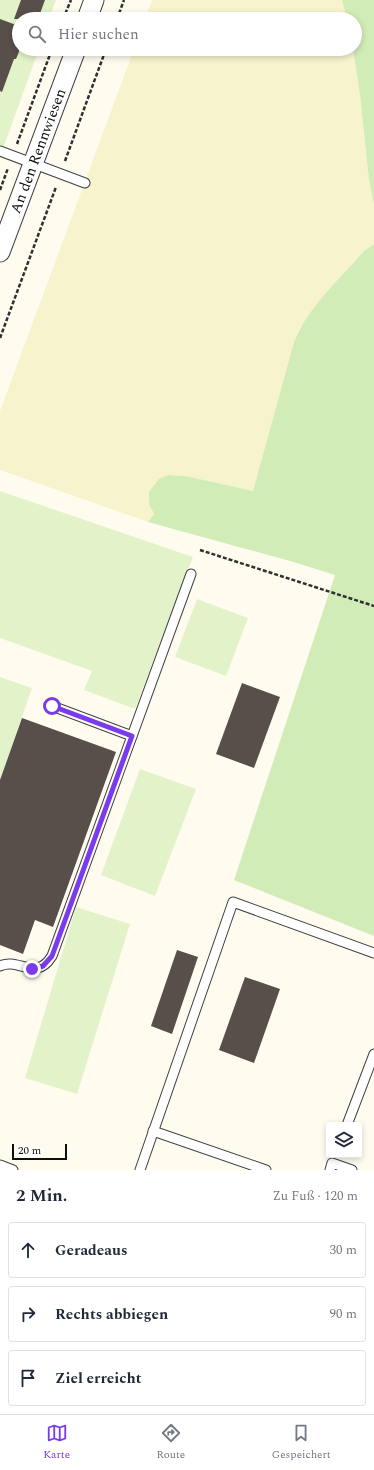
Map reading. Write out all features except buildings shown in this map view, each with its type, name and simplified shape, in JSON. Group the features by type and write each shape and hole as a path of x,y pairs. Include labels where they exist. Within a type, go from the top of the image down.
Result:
{"street":[{"path":"90,12 94,0"},
{"name":"An den Rennwiesen","path":"0,252 73,56"}],"lane":[{"path":"0,151 33,162 85,183"},
{"path":"0,966 8,964 38,968 45,964 52,956 191,574"},
{"path":"52,706 132,736"},
{"path":"140,1170 233,902 374,953"},
{"path":"348,1122 374,1054"},
{"path":"153,1132 266,1170"},
{"path":"333,1163 352,1170"},
{"path":"0,1165 13,1170"}],"path":[{"path":"66,12 70,0"},
{"path":"120,12 124,0"},
{"path":"0,190 49,56"},
{"path":"0,338 103,56"},
{"path":"200,550 374,606"}],"shaded area":[{"path":"152,0 342,0 345,12 148,12"},
{"path":"131,56 354,56 360,95 369,180 374,205 374,244 364,251 313,309 298,331 253,491 176,475 151,509 154,514 148,522 0,470 0,411"}],"green space":[{"path":"0,0 56,0 52,12 12,12 12,56 36,56 0,157"},
{"path":"342,0 374,0 374,205 369,180 360,95 354,56 362,56 362,12 345,12"},
{"path":"374,244 374,936 234,880 335,575 148,522 154,514 149,504 149,492 159,479 168,475 185,476 253,491 294,342 300,329 307,317 325,294 364,251"},
{"path":"0,491 193,557 135,709 84,690 92,671 0,638"},
{"path":"197,599 248,618 226,676 175,657"},
{"path":"0,677 32,688 0,780"},
{"path":"140,769 196,789 155,896 101,875"},
{"path":"76,907 130,924 77,1094 25,1078"}],"route":[{"path":"32,969 43,966 52,956 132,736 52,706"}]}
